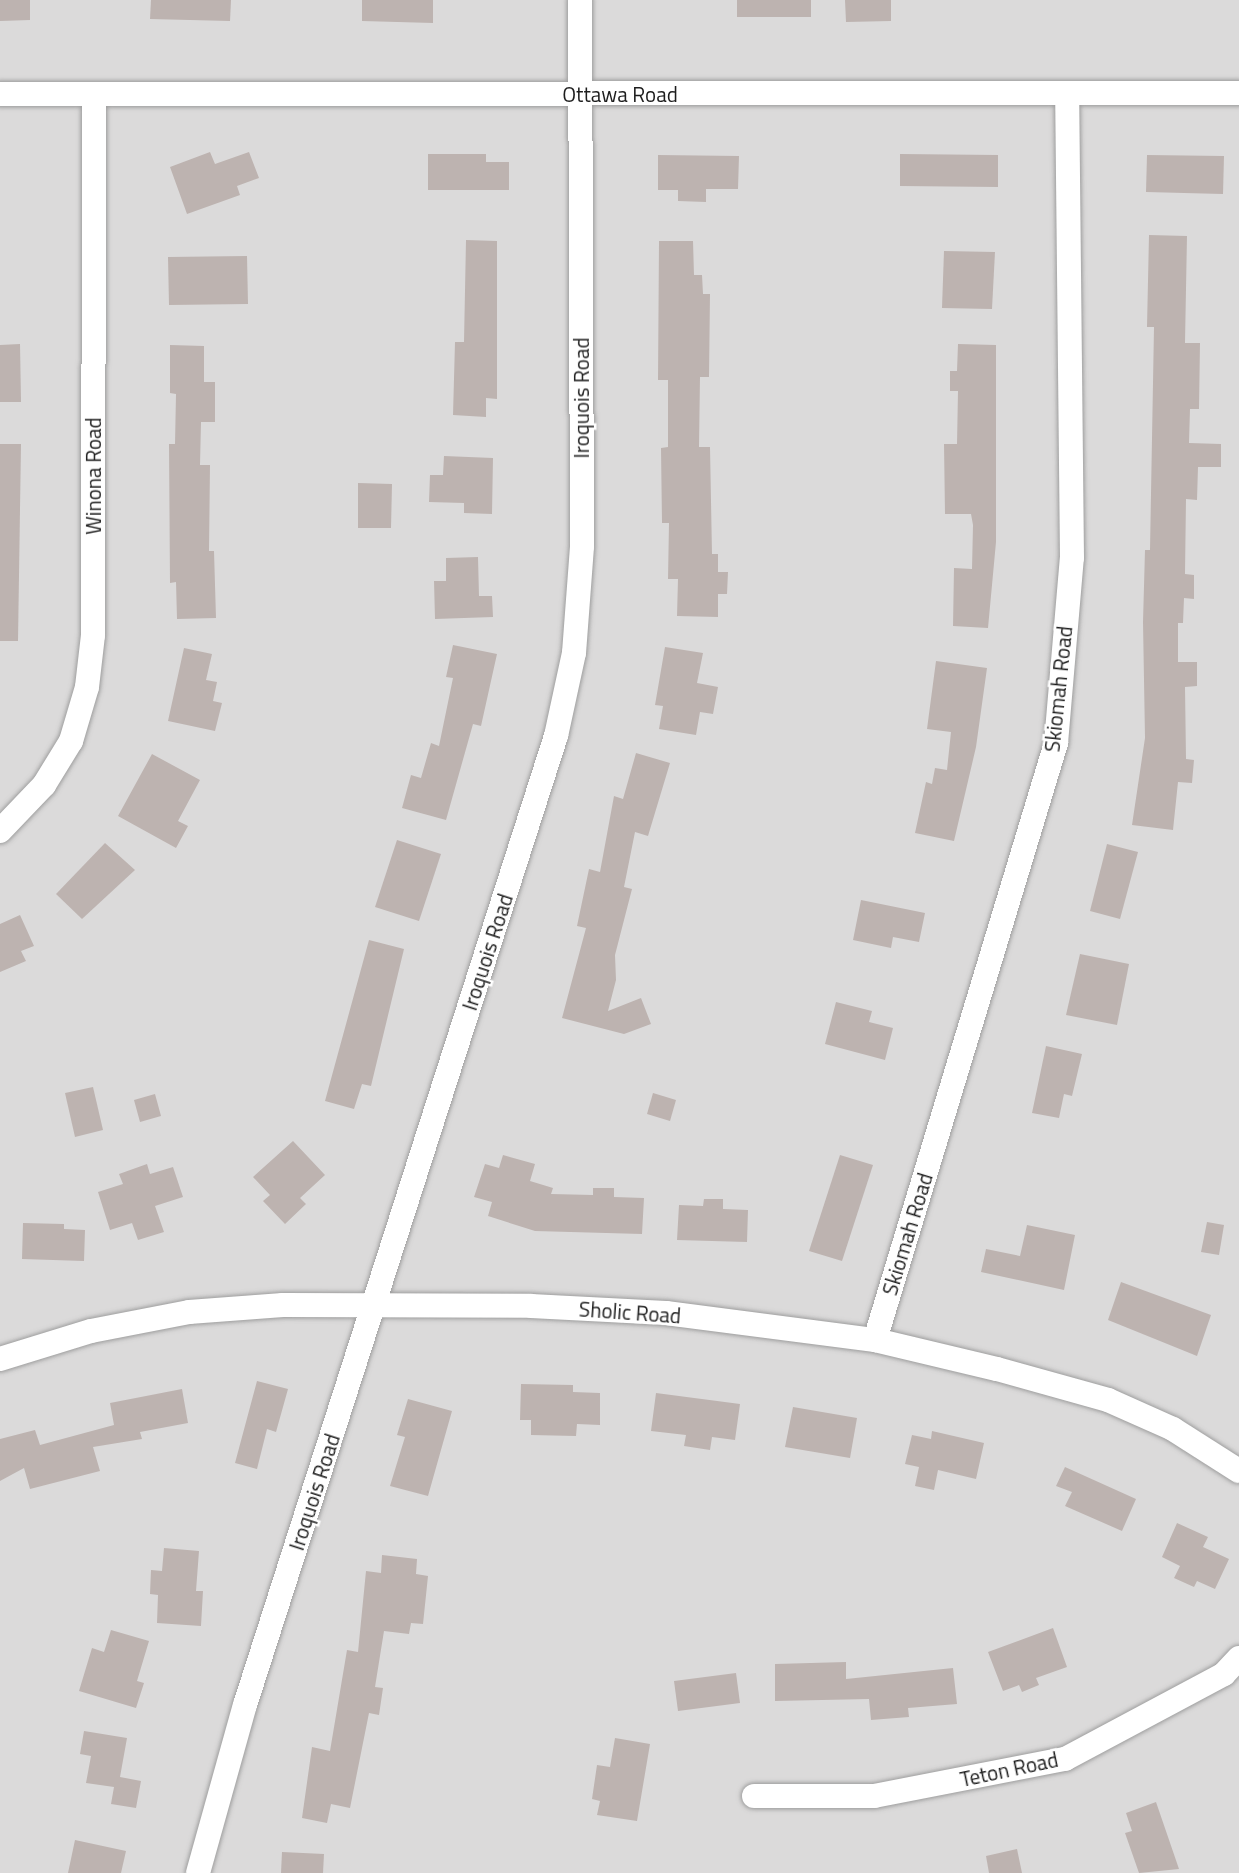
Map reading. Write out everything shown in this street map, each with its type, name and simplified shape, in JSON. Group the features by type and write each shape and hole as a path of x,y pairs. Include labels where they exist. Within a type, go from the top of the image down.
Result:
{"street":[{"name":"Iroquois Road","path":"198,1873 245,1705 556,736 574,653 582,546 580,0"},
{"name":"Ottawa Road","path":"0,94 1067,96 1239,93"},
{"name":"Winona Road","path":"0,831 44,785 71,741 87,687 93,635 94,94"},
{"name":"Skiomah Road","path":"875,1340 1056,743 1072,558 1067,96"},
{"name":"Sholic Road","path":"0,1359 91,1331 189,1312 374,1306 666,1313 875,1340 1108,1400 1173,1429 1239,1471"},
{"name":"Teton Road","path":"754,1796 874,1796 1065,1759 1224,1674 1239,1658"}],"shaded area":[{"path":"0,0 1239,0 1239,1873 0,1873"}],"building":[{"path":"0,0 30,0 30,20 0,21"},
{"path":"151,0 231,0 230,21 150,19"},
{"path":"362,0 433,0 433,23 362,21"},
{"path":"737,0 811,0 811,17 737,17"},
{"path":"845,0 891,0 891,21 846,22"},
{"path":"210,152 215,164 249,152 259,178 237,186 240,195 187,214 170,167"},
{"path":"428,154 486,154 486,162 509,162 509,190 428,190"},
{"path":"900,154 998,155 998,187 900,186"},
{"path":"658,155 739,156 738,189 706,189 706,202 678,201 678,190 658,190"},
{"path":"1147,155 1224,156 1223,194 1146,192"},
{"path":"1149,235 1187,236 1185,343 1200,343 1199,409 1190,409 1189,443 1221,444 1221,467 1198,467 1197,500 1186,499 1185,574 1194,575 1194,599 1184,598 1183,623 1178,623 1178,662 1197,662 1197,686 1185,687 1186,759 1194,760 1192,783 1178,782 1173,830 1132,825 1145,738 1143,622 1145,550 1150,550 1154,327 1147,327"},
{"path":"466,240 497,241 497,399 486,398 486,417 453,415 455,342 464,342"},
{"path":"659,241 693,241 694,275 702,275 703,294 710,294 709,377 700,377 699,447 710,447 712,554 718,554 718,572 728,572 727,594 718,594 718,617 677,616 678,579 668,579 669,523 662,523 661,448 668,447 668,380 658,380"},
{"path":"944,251 995,252 992,309 942,308"},
{"path":"247,256 248,304 169,305 168,257"},
{"path":"20,344 21,402 0,402 0,345"},
{"path":"958,344 996,345 996,542 988,628 953,626 954,568 972,569 973,525 971,514 945,514 944,444 957,444 958,391 950,391 950,371 957,371"},
{"path":"170,345 204,346 204,382 215,382 215,422 201,422 200,465 210,465 209,551 214,551 216,618 177,619 176,582 170,583 169,444 175,444 176,394 170,393"},
{"path":"0,444 21,444 18,641 0,641"},
{"path":"444,456 493,458 492,514 464,513 464,503 429,502 430,475 443,475"},
{"path":"358,483 392,484 391,528 358,528"},
{"path":"478,557 479,596 492,596 493,617 435,619 434,581 446,581 446,558"},
{"path":"453,645 497,654 481,726 473,724 446,820 402,808 411,775 421,778 431,743 439,746 453,678 446,677"},
{"path":"665,647 703,653 697,683 718,687 713,714 700,712 696,735 659,729 663,706 655,705"},
{"path":"184,648 212,654 206,680 217,682 213,701 222,703 215,731 168,721"},
{"path":"936,661 987,668 976,747 954,841 915,833 926,782 932,784 935,768 947,770 951,732 927,729"},
{"path":"636,753 670,763 648,836 635,832 624,887 632,889 615,955 616,980 608,1011 641,998 651,1024 624,1034 562,1018 586,928 577,926 589,869 600,872 614,796 623,799"},
{"path":"152,754 200,780 178,821 188,826 176,848 118,816"},
{"path":"397,840 441,854 419,921 375,907"},
{"path":"105,843 135,870 82,919 56,894"},
{"path":"1107,844 1138,852 1120,919 1090,911"},
{"path":"861,900 925,913 919,942 893,937 891,948 853,940"},
{"path":"20,915 34,946 21,951 26,961 0,972 0,924"},
{"path":"369,940 404,949 371,1086 362,1084 354,1109 325,1101"},
{"path":"1080,954 1129,964 1117,1025 1066,1015"},
{"path":"836,1002 872,1011 869,1022 893,1028 885,1060 825,1044"},
{"path":"1046,1046 1082,1054 1072,1096 1064,1094 1059,1118 1032,1113"},
{"path":"93,1087 103,1130 75,1137 65,1093"},
{"path":"653,1093 676,1100 670,1121 647,1114"},
{"path":"155,1094 161,1116 140,1122 134,1100"},
{"path":"293,1141 325,1175 300,1198 306,1204 285,1224 263,1201 270,1195 253,1177"},
{"path":"503,1155 535,1164 530,1181 553,1188 551,1194 593,1195 593,1188 614,1188 614,1197 644,1198 642,1234 535,1231 488,1216 492,1202 474,1197 485,1164 499,1168"},
{"path":"840,1155 873,1165 842,1261 809,1251"},
{"path":"147,1164 150,1174 173,1167 183,1197 155,1206 164,1232 138,1240 132,1223 110,1230 98,1192 123,1184 119,1174"},
{"path":"704,1199 723,1199 723,1209 748,1210 747,1242 677,1240 679,1205 703,1206"},
{"path":"1207,1222 1224,1225 1219,1255 1201,1252"},
{"path":"23,1223 64,1224 64,1229 85,1230 84,1261 22,1259"},
{"path":"1027,1225 1075,1235 1064,1290 981,1272 986,1249 1020,1256"},
{"path":"1121,1282 1211,1315 1197,1356 1108,1320"},
{"path":"257,1381 288,1389 276,1432 267,1429 257,1469 235,1463"},
{"path":"521,1384 573,1385 573,1392 600,1393 600,1425 577,1424 576,1436 531,1435 531,1420 520,1420"},
{"path":"182,1389 188,1423 140,1432 142,1439 93,1447 100,1471 30,1489 24,1468 0,1481 0,1439 35,1430 40,1445 114,1425 110,1403"},
{"path":"656,1393 740,1404 735,1440 712,1437 710,1450 684,1446 686,1435 651,1431"},
{"path":"408,1399 452,1411 428,1496 390,1486 405,1437 397,1435"},
{"path":"793,1407 857,1418 850,1458 785,1447"},
{"path":"932,1431 984,1443 976,1479 938,1470 934,1490 915,1486 919,1467 905,1464 912,1435 931,1439"},
{"path":"1065,1467 1136,1499 1122,1531 1065,1506 1072,1492 1056,1486"},
{"path":"1177,1523 1208,1537 1203,1547 1229,1559 1215,1589 1197,1581 1194,1587 1174,1578 1180,1566 1162,1557"},
{"path":"164,1548 199,1551 196,1591 203,1591 201,1626 157,1623 158,1595 150,1594 151,1570 162,1571"},
{"path":"382,1555 417,1559 416,1574 428,1576 423,1624 411,1623 409,1634 384,1631 375,1687 383,1688 379,1715 369,1713 350,1808 331,1804 327,1823 302,1818 312,1747 330,1751 347,1650 358,1652 366,1571 381,1573"},
{"path":"1053,1628 1067,1667 1036,1678 1039,1685 1022,1692 1019,1685 1003,1691 988,1652"},
{"path":"111,1630 149,1641 137,1681 144,1683 136,1708 79,1691 92,1648 104,1652"},
{"path":"846,1662 846,1679 953,1668 957,1704 908,1708 909,1717 871,1720 869,1699 775,1701 775,1664"},
{"path":"736,1673 740,1703 678,1711 674,1681"},
{"path":"84,1731 127,1738 120,1777 141,1781 136,1808 111,1804 114,1787 86,1783 91,1756 80,1754"},
{"path":"615,1738 650,1744 637,1821 597,1815 600,1801 592,1799 597,1765 610,1767"},
{"path":"1156,1802 1179,1869 1139,1873 1125,1833 1132,1831 1126,1813"},
{"path":"75,1840 126,1851 121,1873 68,1873"},
{"path":"1017,1849 1022,1873 989,1873 986,1856"},
{"path":"282,1852 324,1854 323,1873 281,1873"}]}
